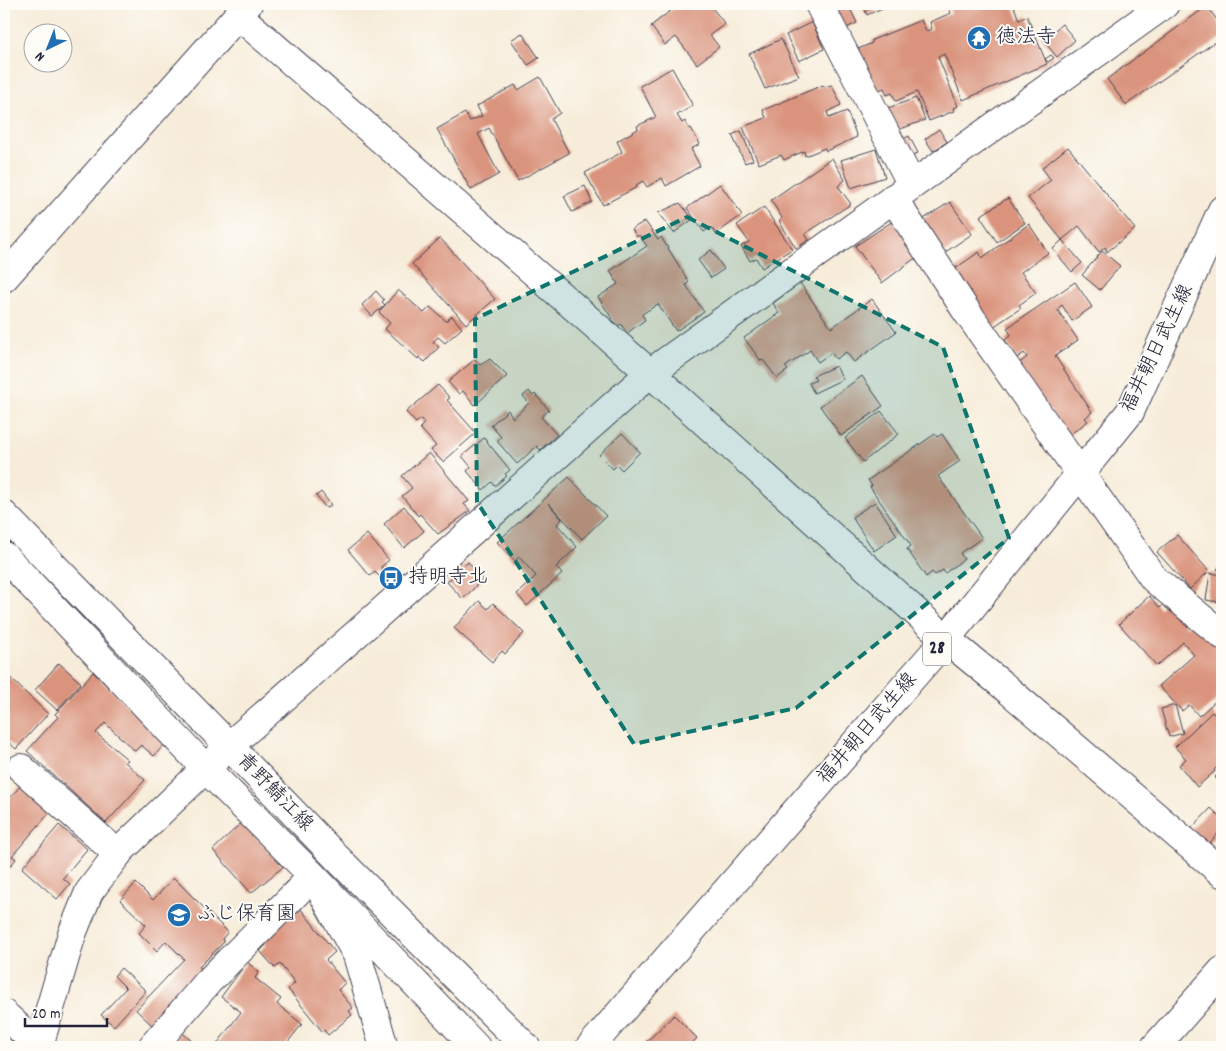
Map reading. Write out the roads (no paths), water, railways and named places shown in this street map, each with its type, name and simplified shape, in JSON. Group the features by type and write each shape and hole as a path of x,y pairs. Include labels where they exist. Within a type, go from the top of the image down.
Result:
{"street":[{"path":"819,4 902,191 965,309 1154,579 1222,635"},
{"path":"4,515 229,746 650,373 1165,4"},
{"path":"4,278 243,10 946,639 1220,866"},
{"name":"福井朝日武生線","path":"590,1047 946,639 1130,412 1222,210"},
{"path":"4,556 205,768 313,876 476,1047"},
{"name":"青野鯖江線","path":"4,1014 39,1047 72,934 89,892 118,854 229,746 338,859 526,1047"},
{"path":"21,768 118,854"},
{"path":"152,1047 208,982 313,876"},
{"path":"313,876 357,955 384,1047"},
{"path":"1155,1047 1222,971"}],"place":[{"name":"徳法寺","path":"979,38"},
{"name":"持明寺北","path":"391,578"},
{"name":"ふじ保育園","path":"179,915"}]}
